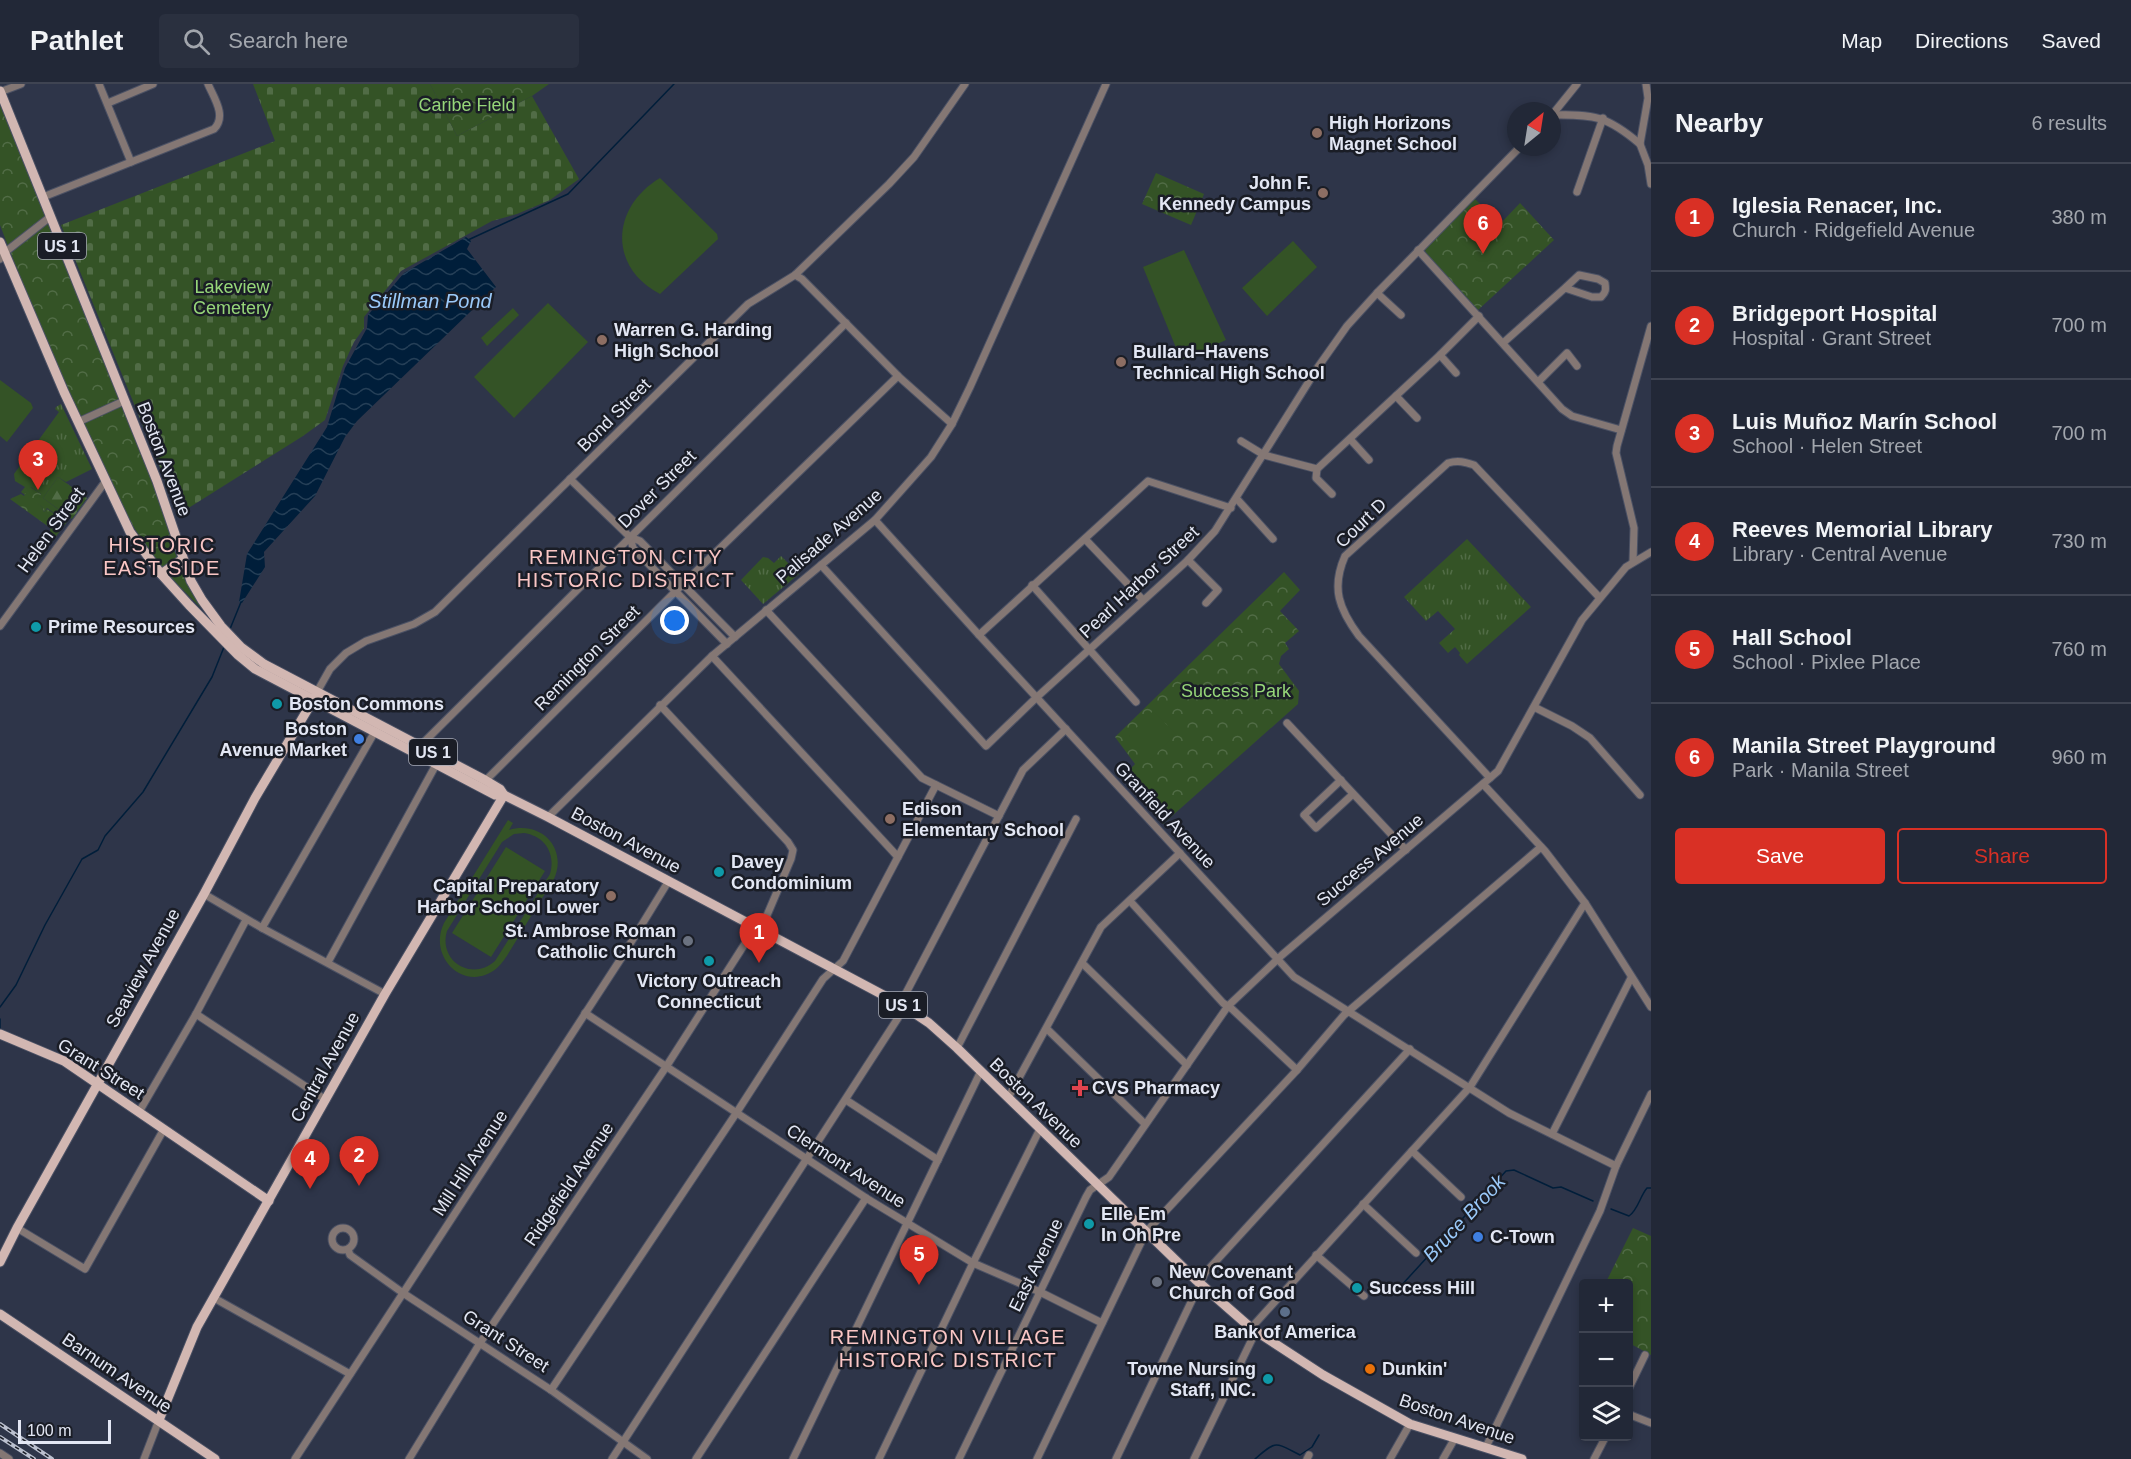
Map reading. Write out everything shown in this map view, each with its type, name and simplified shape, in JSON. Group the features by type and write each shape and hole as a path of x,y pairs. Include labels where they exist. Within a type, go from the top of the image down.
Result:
{"main road":[{"name":"Boston Avenue","path":"0,92 166,504 183,559 202,600 225,636"},
{"name":"Boston Avenue","path":"0,242 2,256 130,532 161,574 264,675 315,696 483,784 500,789 504,795 902,1005 928,1023 957,1048 980,1073 1146,1232 1200,1283 1254,1329 1323,1374 1410,1424 1522,1459"},
{"path":"161,574 183,559"},
{"name":"Seaview Avenue","path":"0,1262 255,798 315,696"},
{"name":"Central Avenue","path":"159,1420 197,1327 385,994 504,795"},
{"name":"Grant Street","path":"2,1035 64,1061 269,1201"},
{"name":"Barnum Avenue","path":"0,1314 215,1459"}],"street":[{"path":"0,92 21,84"},
{"path":"99,84 131,162"},
{"path":"108,103 153,84"},
{"path":"43,198 211,131 219,122 220,114 208,84"},
{"name":"Bond Street","path":"315,696 330,669 346,653 366,641 414,624 435,612 748,304 795,275 914,157 964,84"},
{"name":"Palisade Avenue","path":"548,817 712,656 875,520 918,473 952,424 1106,84"},
{"path":"1561,104 1577,84"},
{"path":"1640,144 1648,98 1646,84"},
{"path":"1561,115 1577,114 1603,118 1620,127 1640,144 1648,165 1651,184"},
{"path":"1577,192 1603,118"},
{"name":"Pearl Harbor Street","path":"821,565 986,746 1188,560 1215,531 1347,326 1511,156"},
{"path":"2,256 50,217"},
{"path":"1418,250 1562,409 1572,416 1621,430"},
{"path":"795,275 802,279 898,376 952,424"},
{"path":"1503,343 1565,288 1580,275 1605,283 1605,293 1601,297 1592,297 1565,288"},
{"path":"1377,293 1401,315"},
{"path":"1332,494 1316,478 1317,469 1479,316"},
{"name":"Dover Street","path":"416,749 846,323"},
{"path":"1633,562 1633,522 1616,453 1651,326"},
{"path":"1539,381 1567,353 1577,366"},
{"path":"1440,355 1456,373"},
{"name":"Remington Street","path":"483,784 683,584 898,376"},
{"path":"1396,396 1417,418"},
{"path":"78,422 124,401"},
{"path":"1350,439 1369,460"},
{"path":"1241,441 1263,455 1317,469"},
{"name":"Court D","path":"1490,778 1359,636 1349,622 1341,604 1337,586 1345,556 1448,463 1465,462 1474,465 1599,597"},
{"path":"570,479 630,537 640,541 735,637"},
{"path":"979,635 1148,481 1231,508"},
{"name":"Helen Street","path":"0,626 105,482"},
{"path":"1237,499 1273,539"},
{"name":"Granfield Avenue","path":"875,520 1294,977 1509,1113 1616,1166"},
{"path":"630,537 633,548 727,644"},
{"path":"1085,539 1143,600"},
{"name":"Success Avenue","path":"1098,1185 1109,1178 1228,1006 1277,959 1490,778 1507,757 1577,628 1599,597 1633,562 1651,552"},
{"path":"1188,560 1218,590 1206,603"},
{"path":"1032,585 1136,702"},
{"path":"766,610 922,778 999,816"},
{"path":"712,656 898,857"},
{"name":"Ridgefield Avenue","path":"409,1459 480,1343 666,1067 746,942 765,920 791,859 793,850 788,842 660,705"},
{"path":"1534,707 1590,738 1640,795"},
{"path":"1287,723 1406,850"},
{"path":"261,928 377,728"},
{"path":"612,1459 898,1018 906,993 1023,770 1066,729"},
{"path":"328,962 438,761"},
{"path":"1341,780 1304,815 1316,828 1353,794"},
{"path":"1483,784 1541,847 1585,903 1651,1007"},
{"path":"551,1390 823,979 846,956 936,785"},
{"path":"957,1048 1076,819"},
{"path":"1037,1459 1146,1232 1349,1011 1541,847"},
{"path":"1008,1098 1101,927 1180,853"},
{"name":"Mill Hill Avenue","path":"295,1459 668,882"},
{"path":"204,894 246,920 385,994"},
{"path":"1130,901 1228,1006 1297,1070"},
{"path":"1194,1459 1254,1329 1316,1255 1470,1087 1585,903"},
{"path":"139,1112 196,1014 246,920"},
{"path":"1082,963 1187,1065"},
{"path":"1552,1134 1631,978"},
{"name":"Clermont Avenue","path":"585,1013 866,1198 973,1263 1040,1292 1102,1323"},
{"path":"196,1014 326,1101"},
{"path":"1047,1029 1145,1124"},
{"path":"1116,1459 1204,1273 1410,1049"},
{"path":"793,1459 980,1073"},
{"path":"1486,1448 1600,1211 1616,1166 1651,1094"},
{"path":"846,1100 938,1160"},
{"path":"17,1228 85,1269 164,1129"},
{"path":"879,1459 1040,1129"},
{"path":"1412,1151 1461,1197"},
{"name":"East Avenue","path":"959,1459 1086,1197 1090,1190 1098,1185"},
{"path":"696,1459 866,1198"},
{"path":"1363,1204 1416,1253"},
{"name":"Grant Street","path":"348,1249 350,1255 403,1293 551,1390 647,1459"},
{"path":"1316,1255 1364,1296"},
{"path":"214,1298 350,1374"},
{"path":"1630,1387 1645,1356"},
{"path":"1633,1416 1651,1423"},
{"name":"Central Avenue","path":"144,1459 159,1420"},
{"path":"1390,1459 1410,1424"},
{"path":"1443,1459 1455,1438"},
{"path":"1594,1459 1604,1441"},
{"path":"0,1453 9,1459"}],"green space":[{"name":"Lakeview Cemetery","path":"253,84 430,84 457,136 532,96 579,179 550,200 517,214 492,221 401,271 364,317 364,328 354,342 343,366 325,420 179,514 61,225 275,141"},
{"name":"Caribe Field","path":"430,84 549,84 532,96 457,136"},
{"path":"0,105 162,504 175,553 201,608 160,564 135,529 40,329 0,225"},
{"path":"1156,173 1204,194 1191,225 1142,204"},
{"path":"660,178 717,234 718,239 660,294 643,282 631,269 624,253 622,237 625,220 632,205 644,190"},
{"path":"1474,198 1500,224 1520,203 1554,240 1478,310 1426,254 1425,249"},
{"path":"1293,241 1317,267 1267,316 1242,288"},
{"path":"1184,250 1226,340 1181,360 1143,267"},
{"path":"548,303 588,342 514,418 474,377"},
{"path":"513,308 519,315 487,346 481,338"},
{"path":"0,380 31,403 33,408 7,442 0,436"},
{"path":"61,404 92,469 66,482 58,477 43,498 70,518 41,556 37,550 50,532 50,528 53,530 61,518 47,508 44,512 42,507 35,502 41,494 31,487 25,495 21,492 25,487 15,481 14,474 59,412 55,409"},
{"path":"45,446 59,458 47,467 43,478 40,478 28,467 40,459"},
{"path":"58,477 87,498 72,519 43,498"},
{"path":"30,487 41,494 36,502 44,512 47,509 61,518 53,530 10,499 21,494 24,496"},
{"path":"1467,539 1531,607 1467,664 1455,647 1448,653 1439,643 1455,629 1438,611 1426,621 1404,597"},
{"path":"781,556 799,574 763,604 741,580 763,557 774,563"},
{"name":"Success Park","path":"1284,572 1300,590 1280,611 1299,631 1285,643 1289,649 1281,656 1279,664 1299,691 1298,704 1163,824 1122,778 1135,764 1115,737"},
{"path":"1153,711 1176,734 1151,759 1129,736"},
{"path":"508,820 513,823 509,830 532,829 549,840 558,859 553,881 497,968 485,975 473,977 452,968 441,948 440,936 444,923","holes":["514,834 531,835 543,842 550,853 550,874 495,961 486,967 477,969 467,969 459,965 447,951 447,931 502,842"]},
{"path":"506,847 545,871 491,957 452,933"},
{"path":"1633,1228 1651,1236 1651,1355 1633,1345 1633,1279 1608,1279"}],"water":[{"name":"Stillman Pond","path":"466,237 471,241 467,249 496,287 357,421 345,437 315,496 264,552 265,567 242,603 239,602 247,554 327,427 345,368 367,328 368,315 404,273"}],"waterway":[{"path":"468,240 568,194 674,84"},
{"path":"230,629 241,602"},
{"path":"0,1007 16,985 45,925 82,859 98,850 105,836 143,792 212,677 224,647"},
{"path":"0,1019 0,1028"},
{"name":"Bruce Brook","path":"1378,1295 1383,1292 1393,1294 1506,1171 1514,1170 1553,1188 1561,1187 1593,1201"},
{"name":"Bruce Brook","path":"1611,1209 1629,1216 1635,1210 1647,1188 1651,1188"},
{"name":"Bruce Brook","path":"1255,1459 1276,1445 1300,1455 1312,1447 1319,1435"}],"railway":[{"path":"0,1424 52,1459"},
{"path":"0,1437 34,1459"}],"place":[{"name":"High Horizons Magnet School","path":"1317,133"},
{"name":"John F. Kennedy Campus","path":"1323,193"},
{"name":"Manila Street Playground","path":"1483,254"},
{"name":"Warren G. Harding High School","path":"602,340"},
{"name":"Bullard–Havens Technical High School","path":"1121,362"},
{"name":"Luis Muñoz Marín School","path":"38,490"},
{"name":"Prime Resources","path":"36,627"},
{"name":"Boston Commons","path":"277,704"},
{"name":"Boston Avenue Market","path":"359,739"},
{"name":"Edison Elementary School","path":"890,819"},
{"name":"Davey Condominium","path":"719,872"},
{"name":"Capital Preparatory Harbor School Lower","path":"611,896"},
{"name":"St. Ambrose Roman Catholic Church","path":"688,941"},
{"name":"Victory Outreach Connecticut","path":"709,961"},
{"name":"Iglesia Renacer, Inc.","path":"759,963"},
{"name":"CVS Pharmacy","path":"1080,1088"},
{"name":"Bridgeport Hospital","path":"359,1186"},
{"name":"Reeves Memorial Library","path":"310,1189"},
{"name":"Elle Em In Oh Pre","path":"1089,1224"},
{"name":"C-Town","path":"1478,1237"},
{"name":"New Covenant Church of God","path":"1157,1282"},
{"name":"Hall School","path":"919,1285"},
{"name":"Success Hill","path":"1357,1288"},
{"name":"Bank of America","path":"1285,1312"},
{"name":"Dunkin'","path":"1370,1369"},
{"name":"Towne Nursing Staff, INC.","path":"1268,1379"}],"district":[{"name":"HISTORIC EAST SIDE","path":"162,556"},
{"name":"REMINGTON CITY HISTORIC DISTRICT","path":"626,568"},
{"name":"REMINGTON VILLAGE HISTORIC DISTRICT","path":"948,1348"}]}
